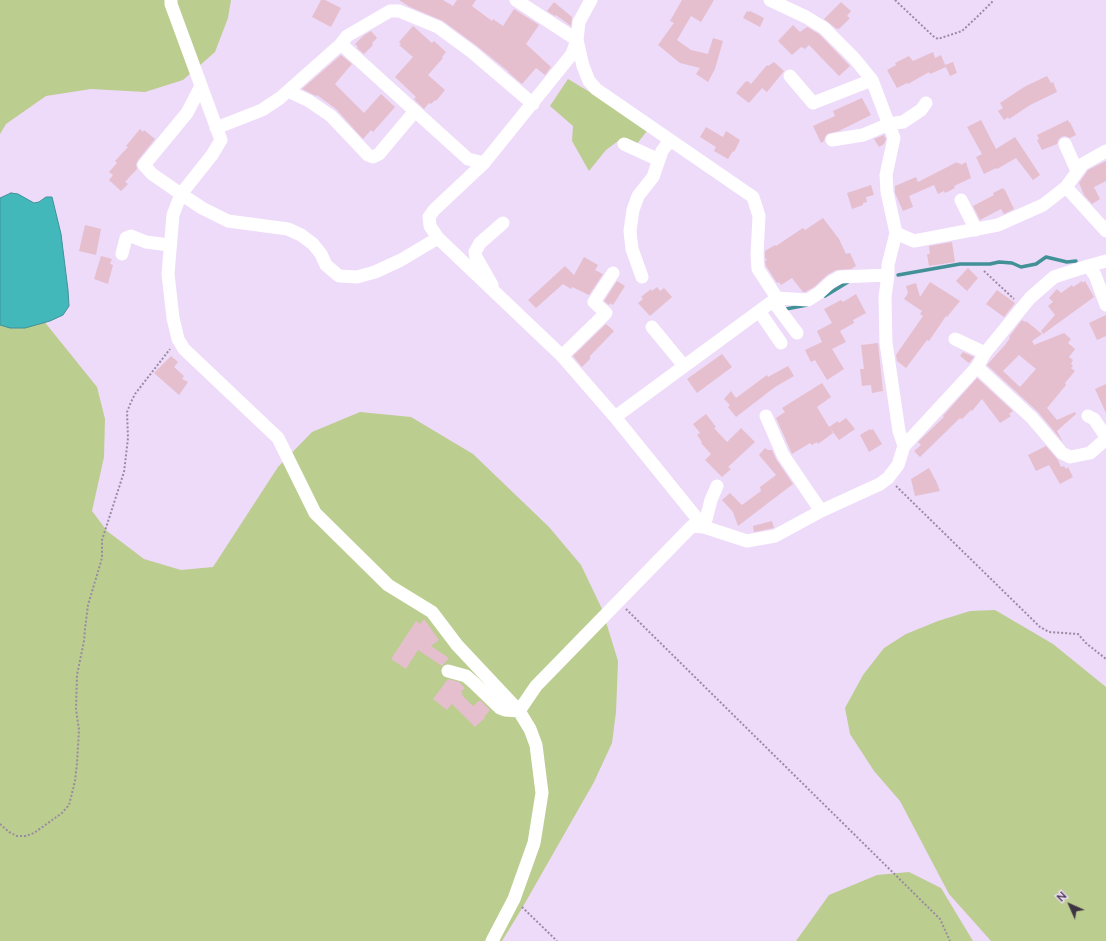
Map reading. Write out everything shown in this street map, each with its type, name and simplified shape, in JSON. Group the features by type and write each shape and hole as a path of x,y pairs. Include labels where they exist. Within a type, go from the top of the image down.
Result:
{"street":[{"path":"171,0 170,4 220,140 212,155 181,194 173,215 169,245 168,274 178,339 184,349 278,438 314,513 388,585 432,612 457,645 519,711 530,729 536,745 542,793 534,843 514,899 492,941"},
{"path":"516,0 577,40 583,66 589,80 596,89 753,197 759,216 756,255 758,269 775,300 797,333"},
{"path":"591,0 579,22 577,40 572,54 484,163 434,210 429,217 430,226 438,238 493,292 562,356 615,417 704,527"},
{"path":"770,0 806,17 824,28 854,58 872,80 894,138 886,175 887,192 896,233 888,265 888,275 884,297 886,342 899,431 904,446"},
{"path":"216,128 262,110 280,98 341,44 347,36 390,11 399,11 438,27 472,52 533,104"},
{"path":"341,44 468,160 484,163"},
{"path":"790,76 813,103 872,80"},
{"path":"201,86 187,113 144,165 152,174 202,208 228,221 288,229 301,235 313,244 321,254 326,265 339,276 357,277 375,272 401,260 438,238"},
{"path":"288,91 310,101 330,116 368,155 373,157 379,154 415,111"},
{"path":"832,140 863,135 889,124 903,122 921,110 926,103"},
{"path":"642,277 632,249 630,231 633,210 638,196 653,177 662,151 670,140"},
{"path":"624,144 659,160"},
{"path":"1065,144 1077,170"},
{"path":"896,233 914,241 998,225 1043,205 1066,187 1077,170 1083,164 1106,151"},
{"path":"1066,187 1106,232"},
{"path":"961,200 976,230"},
{"path":"493,292 494,287 476,257 475,252 480,243 502,223"},
{"path":"122,254 126,238 131,236 146,242 169,245"},
{"path":"519,711 536,686 692,526 704,527 747,541 759,540 775,536 821,511 880,484 888,478 898,465 904,446 977,367 985,352 1030,298 1054,277 1106,261"},
{"path":"1088,266 1095,275 1106,305"},
{"path":"562,356 606,313 594,302 613,273"},
{"path":"615,417 775,300 808,300 840,277 888,275"},
{"path":"759,312 781,343"},
{"path":"652,327 684,366"},
{"path":"955,339 985,352"},
{"path":"977,367 1032,418 1062,453 1070,457 1090,453 1106,438 1094,419 1088,416"},
{"path":"766,416 783,455 821,511"},
{"path":"704,527 711,500 717,486"},
{"path":"448,671 466,676 500,708 519,711"}],"path":[{"path":"895,0 938,39 962,31 994,0"},
{"path":"984,271 1022,306"},
{"path":"0,824 9,832 17,836 26,836 62,813 69,805 75,781 77,763 77,675 84,641 88,604 102,558 102,540 124,472 128,438 127,412 130,402 135,394 170,350 171,337 176,329"},
{"path":"888,478 1040,627 1049,632 1078,634 1086,643 1106,659"},
{"path":"618,601 940,919 950,941"},
{"path":"514,899 557,941"}],"shaded area":[{"path":"0,0 231,0 228,18 215,52 183,80 145,92 91,89 46,96 6,124 0,134"},
{"path":"568,79 593,94 647,131 636,145 622,138 606,150 589,171 572,141 573,126 550,106"},
{"path":"11,193 18,194 34,203 39,202 46,197 52,197 61,234 68,290 69,306 63,315 50,321 25,328 10,328 0,325 0,198"},
{"path":"0,263 39,315 97,387 105,419 104,457 92,511 107,531 144,559 181,570 213,567 278,467 312,432 360,412 411,417 473,454 549,527 581,565 602,609 618,661 616,712 612,743 594,782 502,941 0,941"},
{"path":"995,610 1053,644 1106,687 1106,941 991,941 949,894 900,801 874,771 850,734 845,708 863,675 884,648 906,634 938,621 970,611"},
{"path":"909,872 941,888 973,941 796,941 829,895 877,875"}],"building":[{"path":"321,0 325,0 341,8 331,27 312,17"},
{"path":"399,0 443,0 453,6 457,0 476,0 472,6 492,21 493,19 503,26 514,9 539,25 526,44 551,67 545,75 536,68 522,84 477,46 443,21 410,7"},
{"path":"682,0 714,0 701,22 691,16 677,40 691,50 708,54 713,38 723,41 715,69 708,82 696,74 700,68 680,63 658,45 674,23 670,21"},
{"path":"554,2 572,17 571,26 556,15 555,16 547,11"},
{"path":"841,2 851,11 847,16 850,18 839,29 837,29 824,19"},
{"path":"747,11 764,18 760,27 743,18"},
{"path":"793,25 800,32 807,27 819,34 850,66 839,76 809,45 805,49 801,47 792,55 778,41"},
{"path":"413,26 432,43 434,41 446,52 442,57 443,58 428,75 445,90 436,101 435,100 431,104 429,103 424,109 414,99 416,97 395,77 413,57 399,45 401,44 399,42"},
{"path":"371,31 377,38 372,43 373,45 364,54 355,44"},
{"path":"933,52 935,58 941,55 946,67 930,74 929,72 908,84 907,83 897,88 887,70 896,65 895,63 909,56 913,61"},
{"path":"341,55 352,64 335,84 364,113 381,94 395,107 373,132 371,130 363,139 336,109 317,95 316,96 302,89"},
{"path":"774,62 784,71 767,92 762,88 749,103 736,93 746,81 751,84 767,65 768,66"},
{"path":"953,62 957,73 950,76 945,65"},
{"path":"1047,76 1051,83 1053,82 1057,92 1030,105 1009,119 1008,117 1004,120 998,111 1003,108 1000,103 1024,87"},
{"path":"862,98 871,115 839,131 827,134 824,141 821,143 813,126 835,116 833,111"},
{"path":"981,120 996,149 1015,137 1040,175 1033,180 1016,158 997,169 996,168 984,174 976,157 982,154 967,127"},
{"path":"1068,120 1076,135 1070,138 1065,136 1061,137 1057,144 1042,150 1037,140 1039,139 1037,135"},
{"path":"706,127 723,137 726,131 740,140 734,152 733,151 728,159 714,151 716,147 700,137"},
{"path":"140,129 143,132 144,130 155,139 138,160 136,164 137,169 125,182 128,184 121,191 109,180 113,175 109,172 117,163 115,161 128,147 126,146"},
{"path":"884,135 886,139 884,144 879,147 874,139"},
{"path":"1106,161 1106,181 1094,187 1100,199 1092,204 1084,195 1079,183 1088,170"},
{"path":"957,162 961,165 966,162 971,178 954,186 955,188 945,193 944,191 938,194 934,185 909,196 913,207 903,211 895,193 895,186 916,177 918,182"},
{"path":"871,185 874,195 866,197 867,202 852,209 847,193"},
{"path":"1003,188 1014,209 1004,214 1001,209 980,220 973,206 994,195 993,193"},
{"path":"823,218 839,239 846,254 850,253 856,266 851,269 836,270 805,292 803,292 792,278 781,285 779,282 777,283 766,266 765,261 767,260 765,258 765,251 775,245 776,246 803,228 805,230"},
{"path":"85,225 101,229 96,255 79,251"},
{"path":"952,242 955,262 929,266 927,254 930,254 929,246"},
{"path":"101,256 112,259 110,264 113,265 108,284 94,279"},
{"path":"584,257 598,265 595,270 603,274 589,295 572,287 571,289 563,284 536,308 528,300 565,266 574,275"},
{"path":"968,268 978,278 967,291 956,281"},
{"path":"617,281 625,286 613,305 610,303 609,305 604,301"},
{"path":"1082,281 1083,283 1085,281 1094,297 1043,334 1041,331 1055,315 1048,306 1053,302 1049,298 1057,289 1061,293 1072,285 1073,287"},
{"path":"930,282 960,301 947,317 946,316 929,341 927,340 906,368 897,361 896,355 923,316 920,314 922,311 904,299 908,293 906,286 916,283 920,297"},
{"path":"657,287 660,291 664,288 672,297 650,316 638,303 643,299 641,297 651,289 652,291"},
{"path":"997,290 1015,303 1004,317 986,304"},
{"path":"856,294 866,313 853,320 854,323 840,331 846,342 832,349 844,369 827,380 815,360 811,362 805,350 822,342 817,331 832,323 824,309 841,300 843,302"},
{"path":"1106,315 1106,336 1097,340 1089,323"},
{"path":"1022,320 1025,322 1026,321 1042,334 1032,341 1034,345 1064,333 1071,339 1068,343 1075,349 1069,357 1073,360 1071,364 1073,366 1071,368 1075,371 1065,383 1066,385 1047,408 1057,420 1075,412 1076,414 1057,431 1063,442 1038,412 987,365 1005,345 1010,338 1009,337","holes":["1019,355 1036,369 1020,387 1003,371"]},
{"path":"606,324 614,331 590,356 590,359 582,367 573,356"},
{"path":"878,343 883,391 872,393 871,385 862,386 860,369 864,369 861,345"},
{"path":"963,352 974,357 969,363 960,356"},
{"path":"722,354 732,367 697,393 687,379"},
{"path":"171,356 178,362 174,367 184,376 182,379 188,382 179,395 154,373"},
{"path":"788,366 794,376 775,387 736,417 728,407 730,405 724,399 731,391 736,398 767,375 768,377"},
{"path":"977,378 1013,411 1009,414 1011,416 1000,423 982,399 972,411 971,410 962,419 960,418 920,457 914,451 921,445 918,442 944,417 943,416"},
{"path":"822,383 831,397 817,407 829,427 846,418 855,429 839,440 830,428 833,433 818,444 817,442 812,445 810,443 792,454 776,418 785,412 782,408"},
{"path":"1106,384 1106,413 1095,389"},
{"path":"706,414 716,427 714,428 727,442 741,428 755,442 728,467 731,469 722,477 705,460 711,454 701,443 702,442 697,435 700,433 693,424"},
{"path":"870,429 873,429 882,444 869,452 860,435"},
{"path":"1046,446 1058,460 1061,467 1064,466 1066,469 1068,467 1073,477 1060,484 1049,465 1036,471 1028,455"},
{"path":"765,448 772,450 776,459 793,484 738,526 733,512 722,500 730,493 742,505 761,491 760,487 776,475 759,455"},
{"path":"929,468 940,491 915,496 911,479"},
{"path":"772,521 774,528 754,532 753,526"},
{"path":"424,619 439,640 431,646 449,658 442,666 418,650 406,669 391,659 416,621 420,624"},
{"path":"448,679 459,682 465,688 461,692 463,694 462,695 473,706 480,700 490,710 484,717 485,718 475,727 452,704 447,710 433,699"}],"waterway":[{"path":"898,275 960,264 990,264 999,262 1012,263 1021,267 1036,264 1046,257 1067,262 1076,261"},
{"path":"825,296 848,282"},
{"path":"786,309 807,305"}]}
